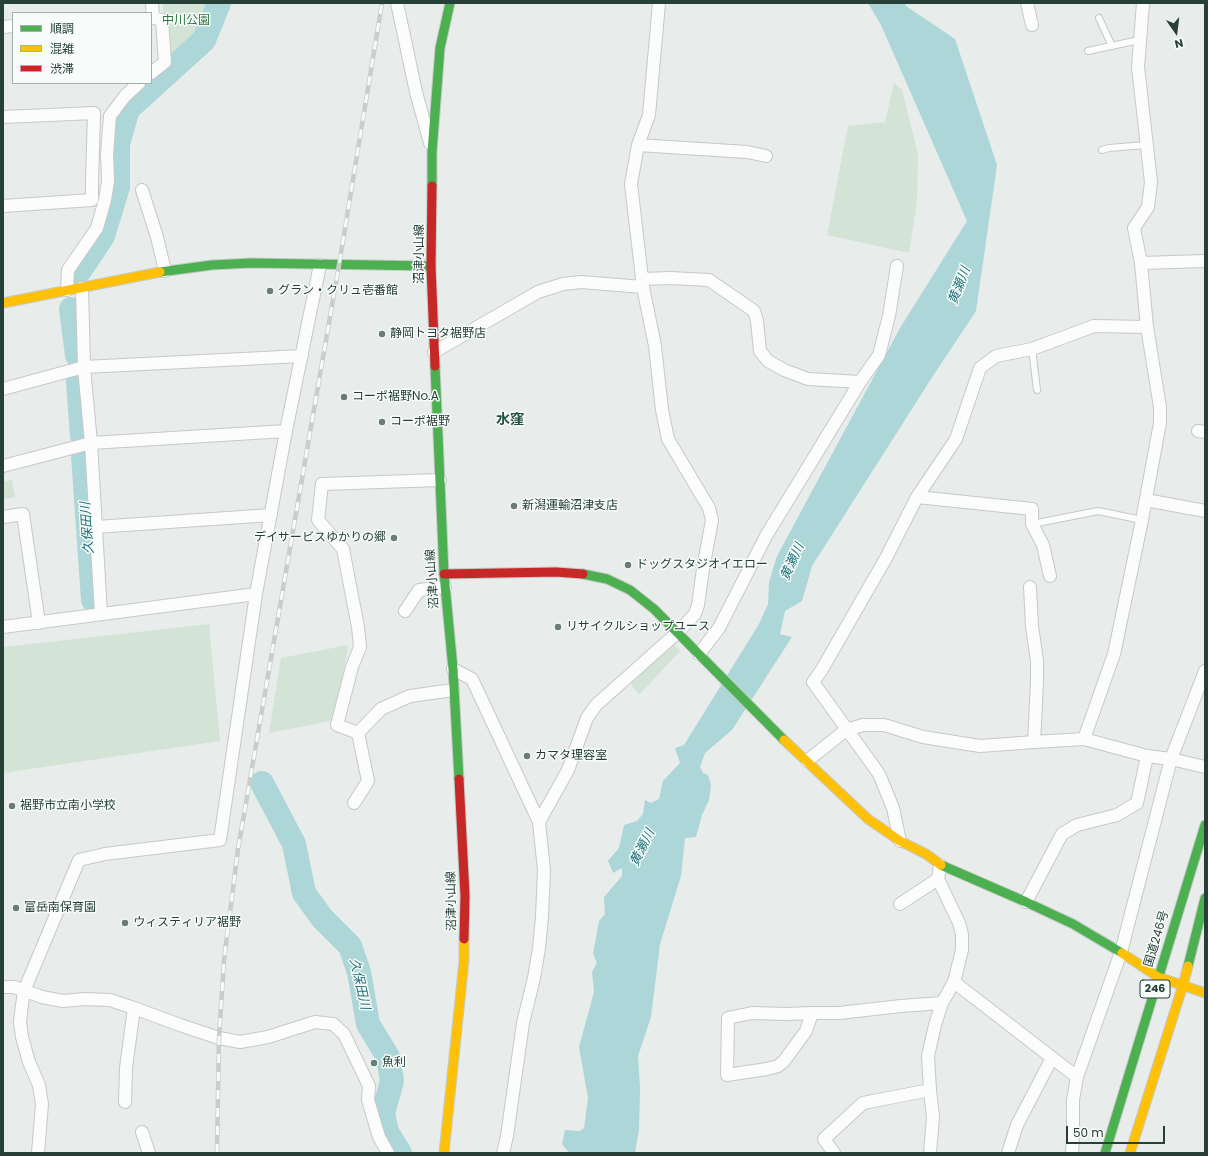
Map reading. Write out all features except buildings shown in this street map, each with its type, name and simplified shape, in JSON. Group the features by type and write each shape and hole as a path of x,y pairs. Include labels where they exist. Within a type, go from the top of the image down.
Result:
{"main road":[{"name":"沼津小山線","path":"444,1153 464,961 465,904 453,669 444,574 431,266 432,152 440,48 450,3"},
{"path":"3,303 165,271 212,265 320,264 431,266"},
{"path":"444,574 556,572 585,574 607,579 630,590 654,609 774,731 833,786 868,818 900,841 926,854 940,865 1073,924 1121,952 1158,977 1205,993"},
{"name":"国道246号","path":"1105,1153 1205,824"},
{"name":"246","path":"1130,1153 1183,985 1205,898"}],"street":[{"path":"152,3 152,18 162,20 166,62 152,71"},
{"path":"397,3 416,92 432,152"},
{"path":"539,822 568,770 587,718 596,705 677,633 695,614 698,605 712,520 709,508 668,439 662,410 655,346 643,283 631,184 638,144 649,115 659,3"},
{"path":"1027,3 1032,25"},
{"path":"1084,739 1114,654 1146,500 1160,423 1160,407 1146,327 1141,263 1134,228 1148,207 1151,182 1138,67 1143,3"},
{"path":"67,290 68,270 97,228 105,200 108,180 107,154 110,116 125,96 138,84"},
{"path":"3,117 94,113 92,200"},
{"path":"638,144 747,152 766,156"},
{"path":"142,190 157,237 165,271"},
{"path":"3,206 105,200"},
{"path":"1141,263 1205,261"},
{"path":"38,1153 42,1104 39,1085 29,1062 22,1037 20,1022 24,991 79,860 105,854 220,840 256,594 286,431 320,264"},
{"path":"701,656 719,628 766,536 860,382 879,356 889,316 897,266"},
{"path":"434,352 538,292 563,284 581,282 643,283 670,278 709,280 754,311 757,321 760,351 768,361 784,370 808,379 860,382"},
{"path":"82,288 84,367 91,444 102,614"},
{"path":"900,841 893,808 879,774 813,682 821,671 886,558 917,497 956,439 980,368 996,356 1032,350 1094,326 1146,327"},
{"path":"3,389 84,367 302,356"},
{"path":"3,466 91,444 286,431"},
{"path":"358,734 337,725 352,667 360,647 358,627 343,549 318,520 322,484 440,480"},
{"path":"917,497 1032,509 1032,524 1043,545 1050,576"},
{"path":"1146,500 1205,511"},
{"path":"3,517 23,514 39,623"},
{"path":"96,527 271,515"},
{"path":"405,611 419,590 445,587"},
{"path":"1030,587 1032,626 1037,661 1038,682 1034,742"},
{"path":"3,627 256,594"},
{"path":"453,669 472,679 539,822 544,870 539,948 534,978 523,1023 507,1136 503,1153"},
{"path":"1072,1153 1072,1100 1077,1077 1121,952 1171,759 1205,671"},
{"path":"358,734 381,709 410,696 453,690"},
{"path":"807,761 846,730 863,725 884,726 923,737 980,746 1084,739 1148,756 1171,759 1205,767"},
{"path":"354,803 368,781 358,734"},
{"path":"1026,902 1062,834 1077,826 1117,815 1137,803 1148,756"},
{"path":"930,1153 933,1117 928,1056 942,1003 954,982 962,950 962,934 938,879 940,865"},
{"path":"900,904 938,879"},
{"path":"954,982 1077,1077"},
{"path":"3,987 14,987 42,997 64,1001 86,999 110,1000 219,1038 240,1042 268,1037 315,1022 333,1024 344,1034 369,1086 368,1100 379,1137 388,1153"},
{"path":"812,1013 806,1031 784,1061 778,1066 727,1075 728,1018 752,1014 786,1014 812,1013 839,1013 942,1003"},
{"path":"125,1102 126,1068 134,1008"},
{"path":"1008,1153 1017,1125 1052,1058"},
{"path":"834,1153 824,1139 863,1103 930,1090"},
{"path":"142,1132 148,1153"}],"lane":[{"path":"1099,18 1112,46"},
{"path":"1088,51 1139,40"},
{"path":"1102,150 1146,145"},
{"path":"1032,350 1038,390"},
{"path":"1032,524 1098,511 1142,520"}],"green space":[{"name":"中川公園","path":"163,3 210,3 197,38 173,57 169,49 168,17 163,13"},
{"path":"894,83 902,90 918,154 917,201 909,253 827,235 848,126 885,122"},
{"path":"12,480 15,497 3,499 3,482"},
{"path":"209,624 220,741 3,773 3,647"},
{"path":"673,643 680,651 639,695 631,684"},
{"path":"348,645 335,720 269,733 281,658"}],"water":[{"name":"黄瀬川","path":"868,3 905,3 906,6 955,39 997,165 976,311 812,566 802,601 785,611 780,634 792,637 732,730 705,753 700,767 703,773 708,775 711,785 709,800 702,815 696,837 685,838 681,876 660,944 651,1017 638,1056 640,1088 639,1129 635,1153 569,1153 562,1144 565,1130 580,1131 584,1128 588,1098 579,1047 594,992 592,972 597,963 593,954 599,921 605,914 604,897 622,876 622,868 613,873 608,861 619,848 624,825 637,821 643,814 645,800 651,803 659,799 663,781 680,763 675,748 684,745 759,624 768,604 769,582 777,556 900,328 967,221 881,25"}],"waterway":[{"name":"久保田川","path":"79,272 103,236 118,187 118,144 128,109 204,40 219,3"},
{"name":"久保田川","path":"71,309 77,355"},
{"name":"久保田川","path":"78,381 82,436"},
{"name":"久保田川","path":"83,455 93,600"},
{"name":"久保田川","path":"262,783 294,844 304,893 322,918 350,946 359,972 368,1024 388,1057 392,1081 383,1113 387,1132 400,1153"}],"railway":[{"path":"217,1153 219,1038 224,960 238,849 339,265 382,3"}],"traffic: fast":[{"path":"432,186 432,152 440,48 450,3"},
{"path":"160,272 212,265 251,263 431,266"},
{"path":"435,366 444,574 453,669 459,779"},
{"path":"583,574 607,579 630,590 654,609 784,740"},
{"path":"1105,1153 1205,825"},
{"path":"941,865 1073,924 1122,953"},
{"path":"1188,966 1205,898"}],"traffic: slow":[{"path":"3,303 160,272"},
{"path":"784,740 868,819 900,841 926,854 941,865"},
{"path":"444,1153 464,961 464,939"},
{"path":"1122,953 1158,977 1205,993"},
{"path":"1130,1153 1188,966"}],"traffic: jam":[{"path":"432,186 431,266 435,366"},
{"path":"444,574 556,572 583,574"},
{"path":"459,779 465,896 464,939"}],"place":[{"name":"グラン・クリュ壱番館","path":"270,291"},
{"name":"静岡トヨタ裾野店","path":"382,334"},
{"name":"コーポ裾野No.A","path":"344,397"},
{"name":"コーポ裾野","path":"382,422"},
{"name":"新潟運輸沼津支店","path":"514,506"},
{"name":"デイサービスゆかりの郷","path":"394,538"},
{"name":"ドッグスタジオイエロー","path":"628,565"},
{"name":"リサイクルショップユース","path":"558,627"},
{"name":"カマタ理容室","path":"527,756"},
{"name":"裾野市立南小学校","path":"12,806"},
{"name":"富岳南保育園","path":"16,908"},
{"name":"ウィスティリア裾野","path":"125,923"},
{"name":"魚利","path":"374,1063"}],"district":[{"name":"水窪","path":"510,420"}]}
